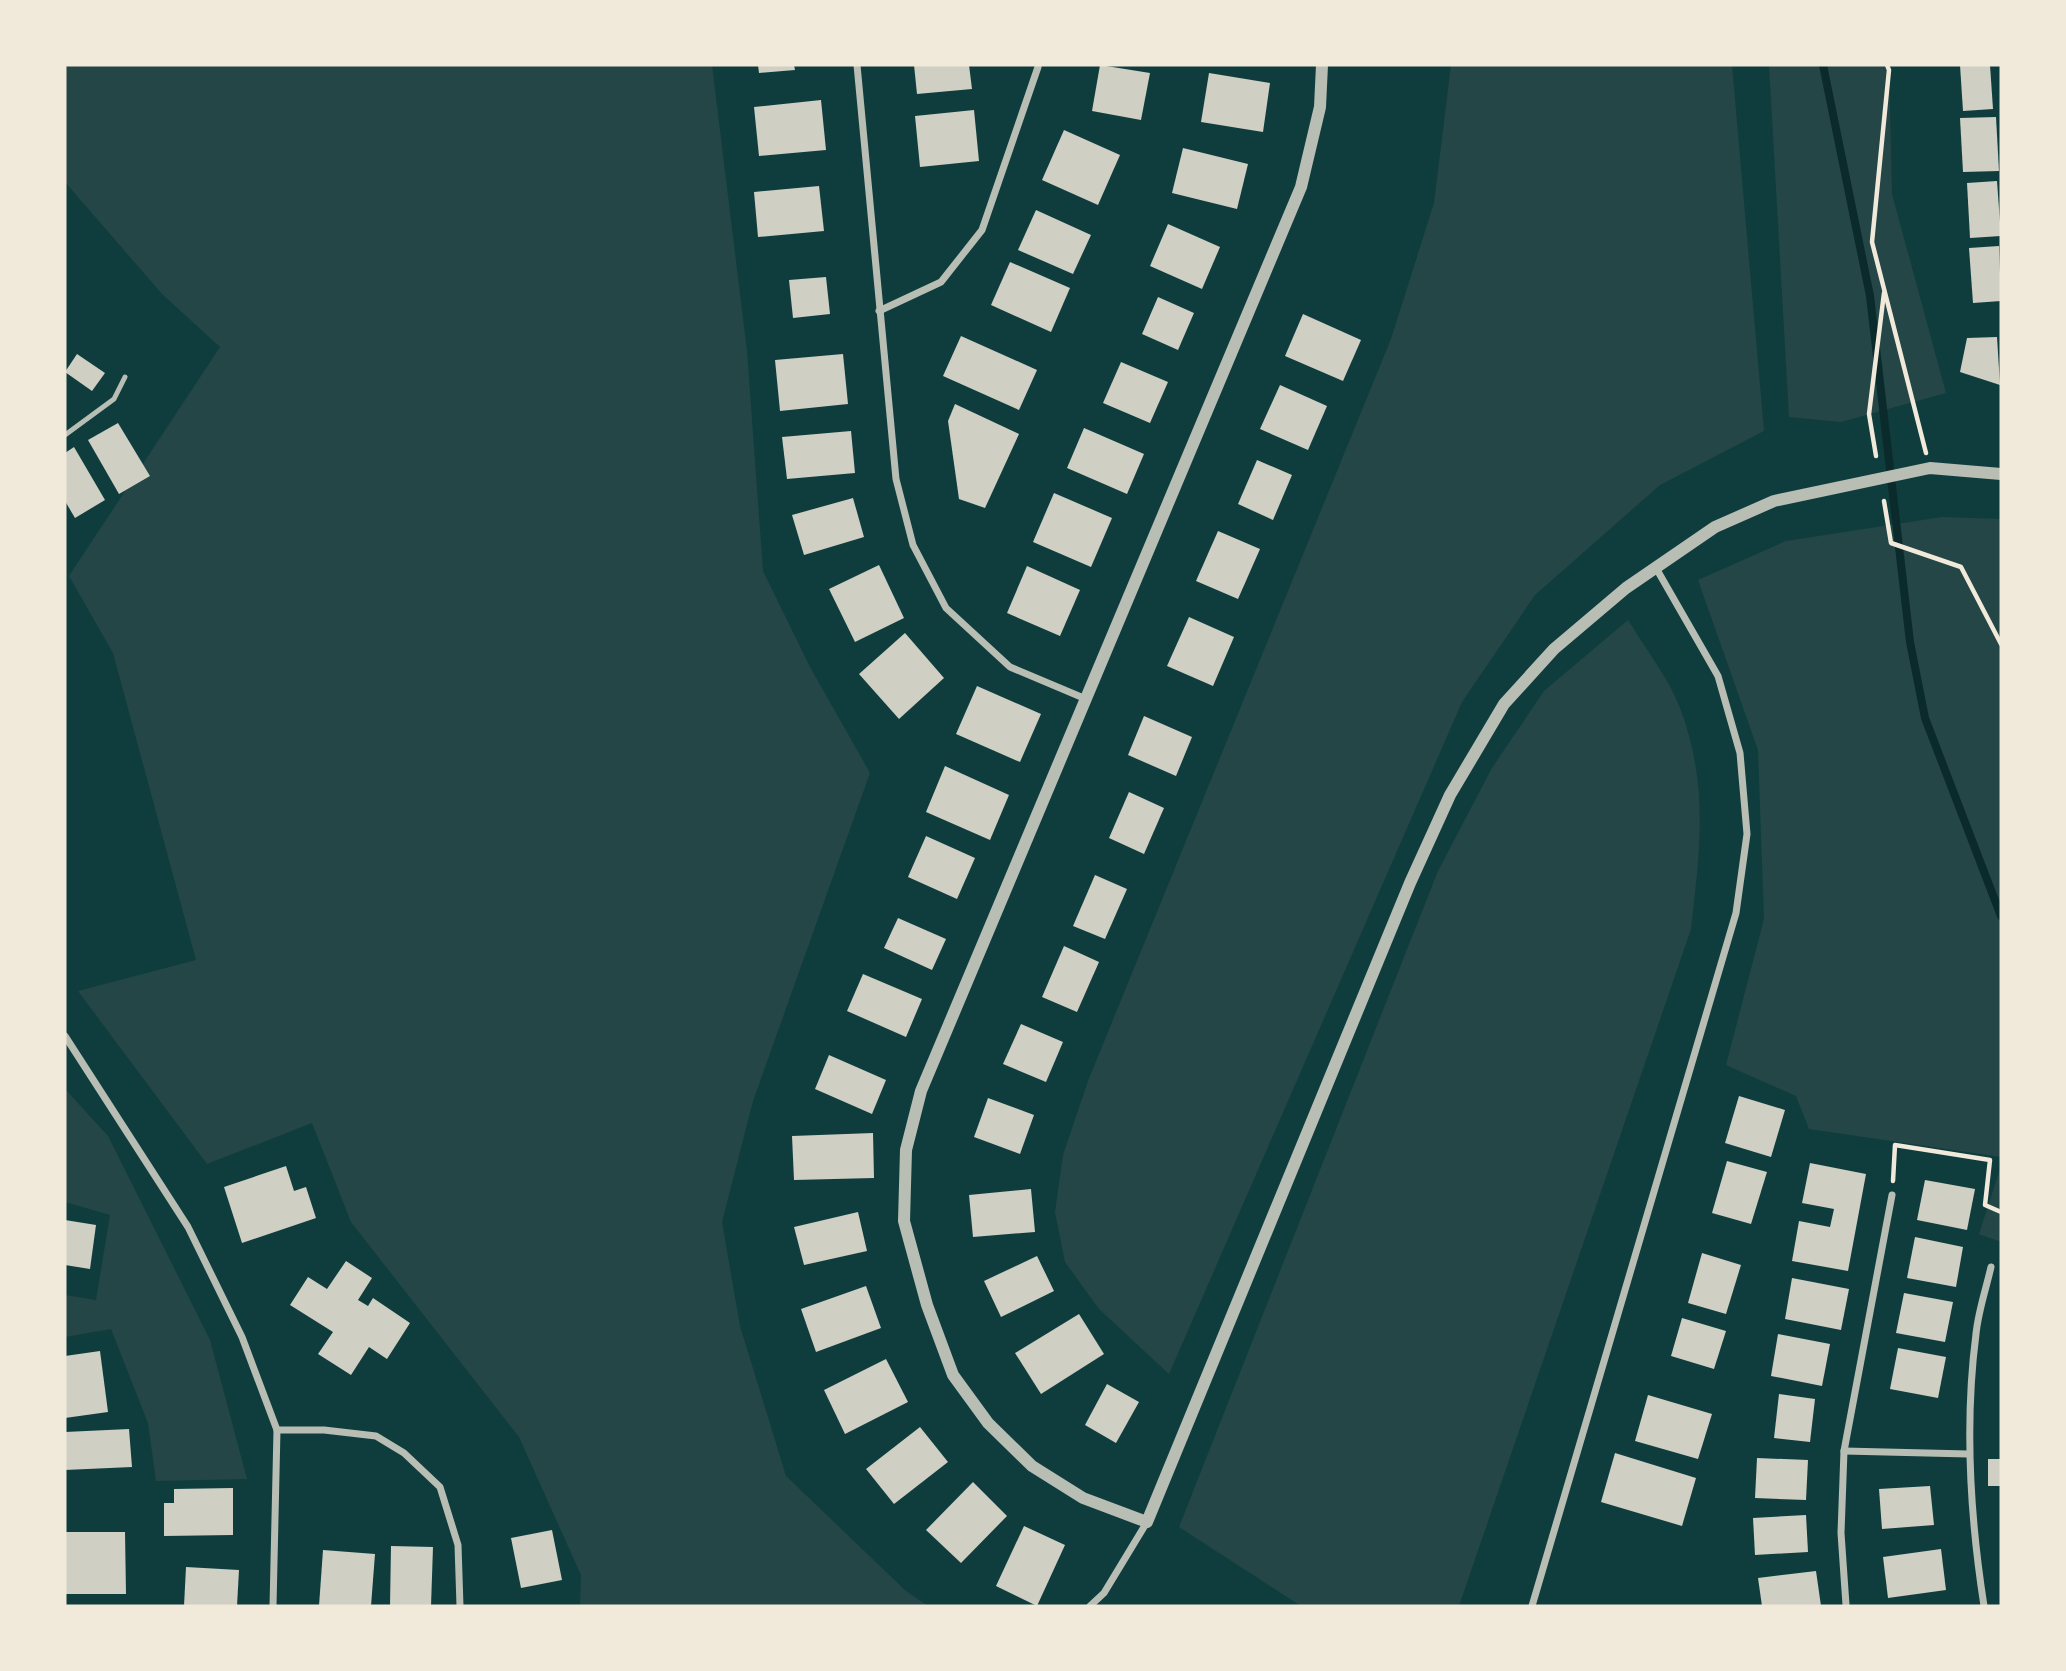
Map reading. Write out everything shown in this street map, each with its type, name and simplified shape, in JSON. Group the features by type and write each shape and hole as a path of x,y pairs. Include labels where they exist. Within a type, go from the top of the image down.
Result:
{"street":[{"path":"857,65 896,479 913,545 946,608 1010,667 1086,699"},
{"path":"1147,1521 1083,1499 1032,1466 988,1423 953,1375 927,1305 904,1221 906,1150 921,1091 1301,187 1320,107 1322,65"},
{"path":"879,311 941,282 982,230 1038,67"},
{"path":"1090,1606 1104,1593 1147,1521 1405,896 1450,795 1504,704 1554,649 1626,588 1716,527 1774,501 1930,468 2001,474"},
{"path":"1532,1606 1736,913 1746,834 1740,753 1718,676 1656,568"},
{"path":"65,1037 188,1227 242,1337 276,1430 273,1606"},
{"path":"1846,1605 1841,1533 1844,1451 1892,1195"},
{"path":"1984,1606 1975,1545 1968,1454 1976,1333 1991,1267"},
{"path":"276,1430 324,1430 376,1436 404,1453 440,1487 458,1545 460,1606"},
{"path":"1844,1451 1968,1454"}],"lane":[{"path":"65,435 114,399 125,377"}],"path":[{"path":"1887,65 1889,70 1872,242 1930,468"},
{"path":"1877,456 1869,414 1885,289"},
{"path":"1884,501 1891,543 1961,567 2001,644"},
{"path":"1892,1195 1895,1145 1990,1160 1985,1205 2001,1212"}],"shaded area":[{"path":"65,65 712,65 747,351 763,571 810,667 870,773 753,1101 722,1222 740,1326 786,1476 906,1591 928,1606 580,1606 581,1575 519,1437 351,1222 312,1123 207,1164 78,991 196,960 113,653 69,576 220,347 162,294 65,182"},
{"path":"1451,65 1732,65 1764,431 1660,485 1535,595 1462,702 1169,1374 1099,1309 1065,1262 1055,1212 1063,1155 1088,1081 1391,339 1434,203"},
{"path":"1769,65 1889,65 1892,194 1946,393 1841,422 1789,417"},
{"path":"1942,517 2001,519 2001,1157 1809,1129 1796,1096 1726,1065 1764,919 1758,750 1698,580 1786,541"},
{"path":"1628,620 1675,696 1689,736 1695,764 1700,817 1691,929 1459,1606 1301,1606 1179,1527 1438,871 1492,768 1544,691"},
{"path":"65,1089 108,1136 210,1340 247,1479 156,1481 148,1423 111,1329 65,1337 65,1295 96,1300 110,1215 65,1202"},
{"path":"2001,1166 2001,1242 1979,1234"}],"building":[{"path":"758,65 794,65 795,70 759,73"},
{"path":"914,65 969,65 972,89 917,94"},
{"path":"1100,65 1150,73 1141,120 1092,111"},
{"path":"1960,65 1990,65 1993,109 1963,111"},
{"path":"1209,73 1270,83 1263,132 1201,122"},
{"path":"821,100 826,150 759,156 754,107"},
{"path":"974,110 979,161 920,167 915,116"},
{"path":"1996,117 1999,171 1963,172 1960,118"},
{"path":"1064,130 1120,155 1098,205 1042,180"},
{"path":"1183,148 1248,164 1237,209 1172,193"},
{"path":"1997,181 2001,236 1970,238 1967,183"},
{"path":"819,186 824,231 758,237 754,192"},
{"path":"1036,210 1091,235 1073,274 1018,250"},
{"path":"1168,224 1220,247 1202,289 1150,266"},
{"path":"1999,246 2001,301 1973,303 1969,248"},
{"path":"1010,262 1070,288 1051,332 991,305"},
{"path":"826,277 830,314 793,318 789,280"},
{"path":"1158,297 1194,313 1178,350 1142,334"},
{"path":"1303,314 1361,340 1343,381 1285,356"},
{"path":"961,336 1037,370 1019,410 943,376"},
{"path":"1997,337 2000,385 1960,372 1967,338"},
{"path":"77,354 105,373 92,391 65,372"},
{"path":"843,354 848,404 780,411 775,360"},
{"path":"1121,362 1168,382 1150,423 1103,403"},
{"path":"1280,385 1327,406 1308,450 1260,429"},
{"path":"955,404 1019,434 985,508 959,499 948,421"},
{"path":"118,423 150,476 119,494 88,440"},
{"path":"1084,428 1144,454 1127,494 1067,468"},
{"path":"851,431 855,473 787,479 782,437"},
{"path":"74,447 105,500 75,518 65,501 65,453"},
{"path":"1257,460 1292,475 1273,520 1238,504"},
{"path":"1054,493 1112,518 1091,567 1033,542"},
{"path":"853,498 864,537 804,555 792,515"},
{"path":"1218,531 1260,549 1238,599 1196,581"},
{"path":"879,565 904,618 855,642 829,589"},
{"path":"1027,566 1080,590 1060,636 1007,613"},
{"path":"1189,617 1234,637 1213,686 1167,666"},
{"path":"905,633 944,678 899,719 859,674"},
{"path":"977,686 1041,714 1020,762 956,734"},
{"path":"1144,716 1192,737 1176,776 1128,755"},
{"path":"945,766 1009,795 990,840 926,812"},
{"path":"1129,792 1164,808 1144,854 1109,838"},
{"path":"926,836 975,858 957,899 908,877"},
{"path":"1095,875 1127,889 1105,939 1073,926"},
{"path":"898,918 946,939 932,970 884,948"},
{"path":"1064,946 1099,962 1077,1012 1042,997"},
{"path":"863,974 922,999 906,1037 847,1011"},
{"path":"1021,1024 1063,1042 1046,1082 1003,1064"},
{"path":"829,1055 886,1080 872,1114 815,1089"},
{"path":"1739,1096 1785,1110 1771,1157 1725,1143"},
{"path":"988,1098 1034,1115 1020,1154 974,1137"},
{"path":"873,1133 874,1178 794,1180 792,1136"},
{"path":"1727,1161 1767,1172 1751,1224 1712,1213"},
{"path":"1810,1163 1866,1174 1848,1271 1792,1261 1799,1221 1830,1227 1834,1209 1802,1203"},
{"path":"286,1166 294,1191 306,1187 316,1218 242,1243 224,1187"},
{"path":"1925,1180 1975,1189 1967,1230 1917,1220"},
{"path":"1031,1189 1035,1232 973,1237 969,1195"},
{"path":"858,1212 867,1251 804,1265 794,1227"},
{"path":"65,1220 96,1225 90,1269 65,1265"},
{"path":"1915,1237 1963,1247 1956,1287 1907,1278"},
{"path":"1702,1253 1741,1265 1726,1314 1688,1303"},
{"path":"1037,1256 1054,1291 1001,1317 984,1281"},
{"path":"346,1261 372,1278 358,1300 368,1306 373,1298 410,1323 387,1359 369,1347 351,1375 318,1354 333,1332 290,1305 308,1277 327,1289"},
{"path":"1792,1278 1849,1289 1841,1330 1785,1319"},
{"path":"866,1286 881,1328 816,1352 801,1309"},
{"path":"1904,1293 1953,1302 1945,1342 1896,1333"},
{"path":"1079,1314 1104,1354 1041,1394 1015,1353"},
{"path":"1682,1318 1726,1331 1714,1369 1671,1356"},
{"path":"1778,1334 1830,1344 1822,1386 1771,1376"},
{"path":"1898,1348 1946,1357 1938,1398 1890,1389"},
{"path":"100,1351 108,1412 65,1418 65,1356"},
{"path":"886,1359 908,1402 845,1434 824,1390"},
{"path":"1107,1384 1139,1402 1116,1443 1085,1425"},
{"path":"1779,1394 1815,1399 1810,1442 1774,1438"},
{"path":"1648,1395 1712,1414 1698,1459 1635,1441"},
{"path":"920,1427 948,1462 894,1504 866,1469"},
{"path":"129,1429 132,1467 65,1470 65,1432"},
{"path":"1615,1453 1696,1478 1682,1526 1601,1502"},
{"path":"1757,1458 1808,1460 1806,1500 1755,1498"},
{"path":"1988,1459 2001,1459 2001,1486 1988,1486"},
{"path":"973,1482 1007,1516 961,1563 926,1530"},
{"path":"1930,1486 1934,1525 1882,1529 1879,1489"},
{"path":"233,1488 233,1535 164,1536 164,1503 174,1503 174,1489"},
{"path":"1806,1515 1808,1552 1755,1555 1753,1518"},
{"path":"1024,1526 1065,1545 1037,1606 996,1586"},
{"path":"552,1530 562,1580 521,1588 511,1538"},
{"path":"65,1532 125,1532 126,1594 65,1594"},
{"path":"391,1546 433,1547 431,1606 390,1606"},
{"path":"1941,1549 1946,1590 1888,1598 1883,1557"},
{"path":"323,1550 375,1554 371,1606 319,1606"},
{"path":"186,1567 239,1570 237,1606 184,1606"},
{"path":"1816,1571 1821,1606 1762,1606 1758,1578"}],"waterway":[{"path":"1823,65 1870,296 1910,642 1925,718 2001,916"}]}
